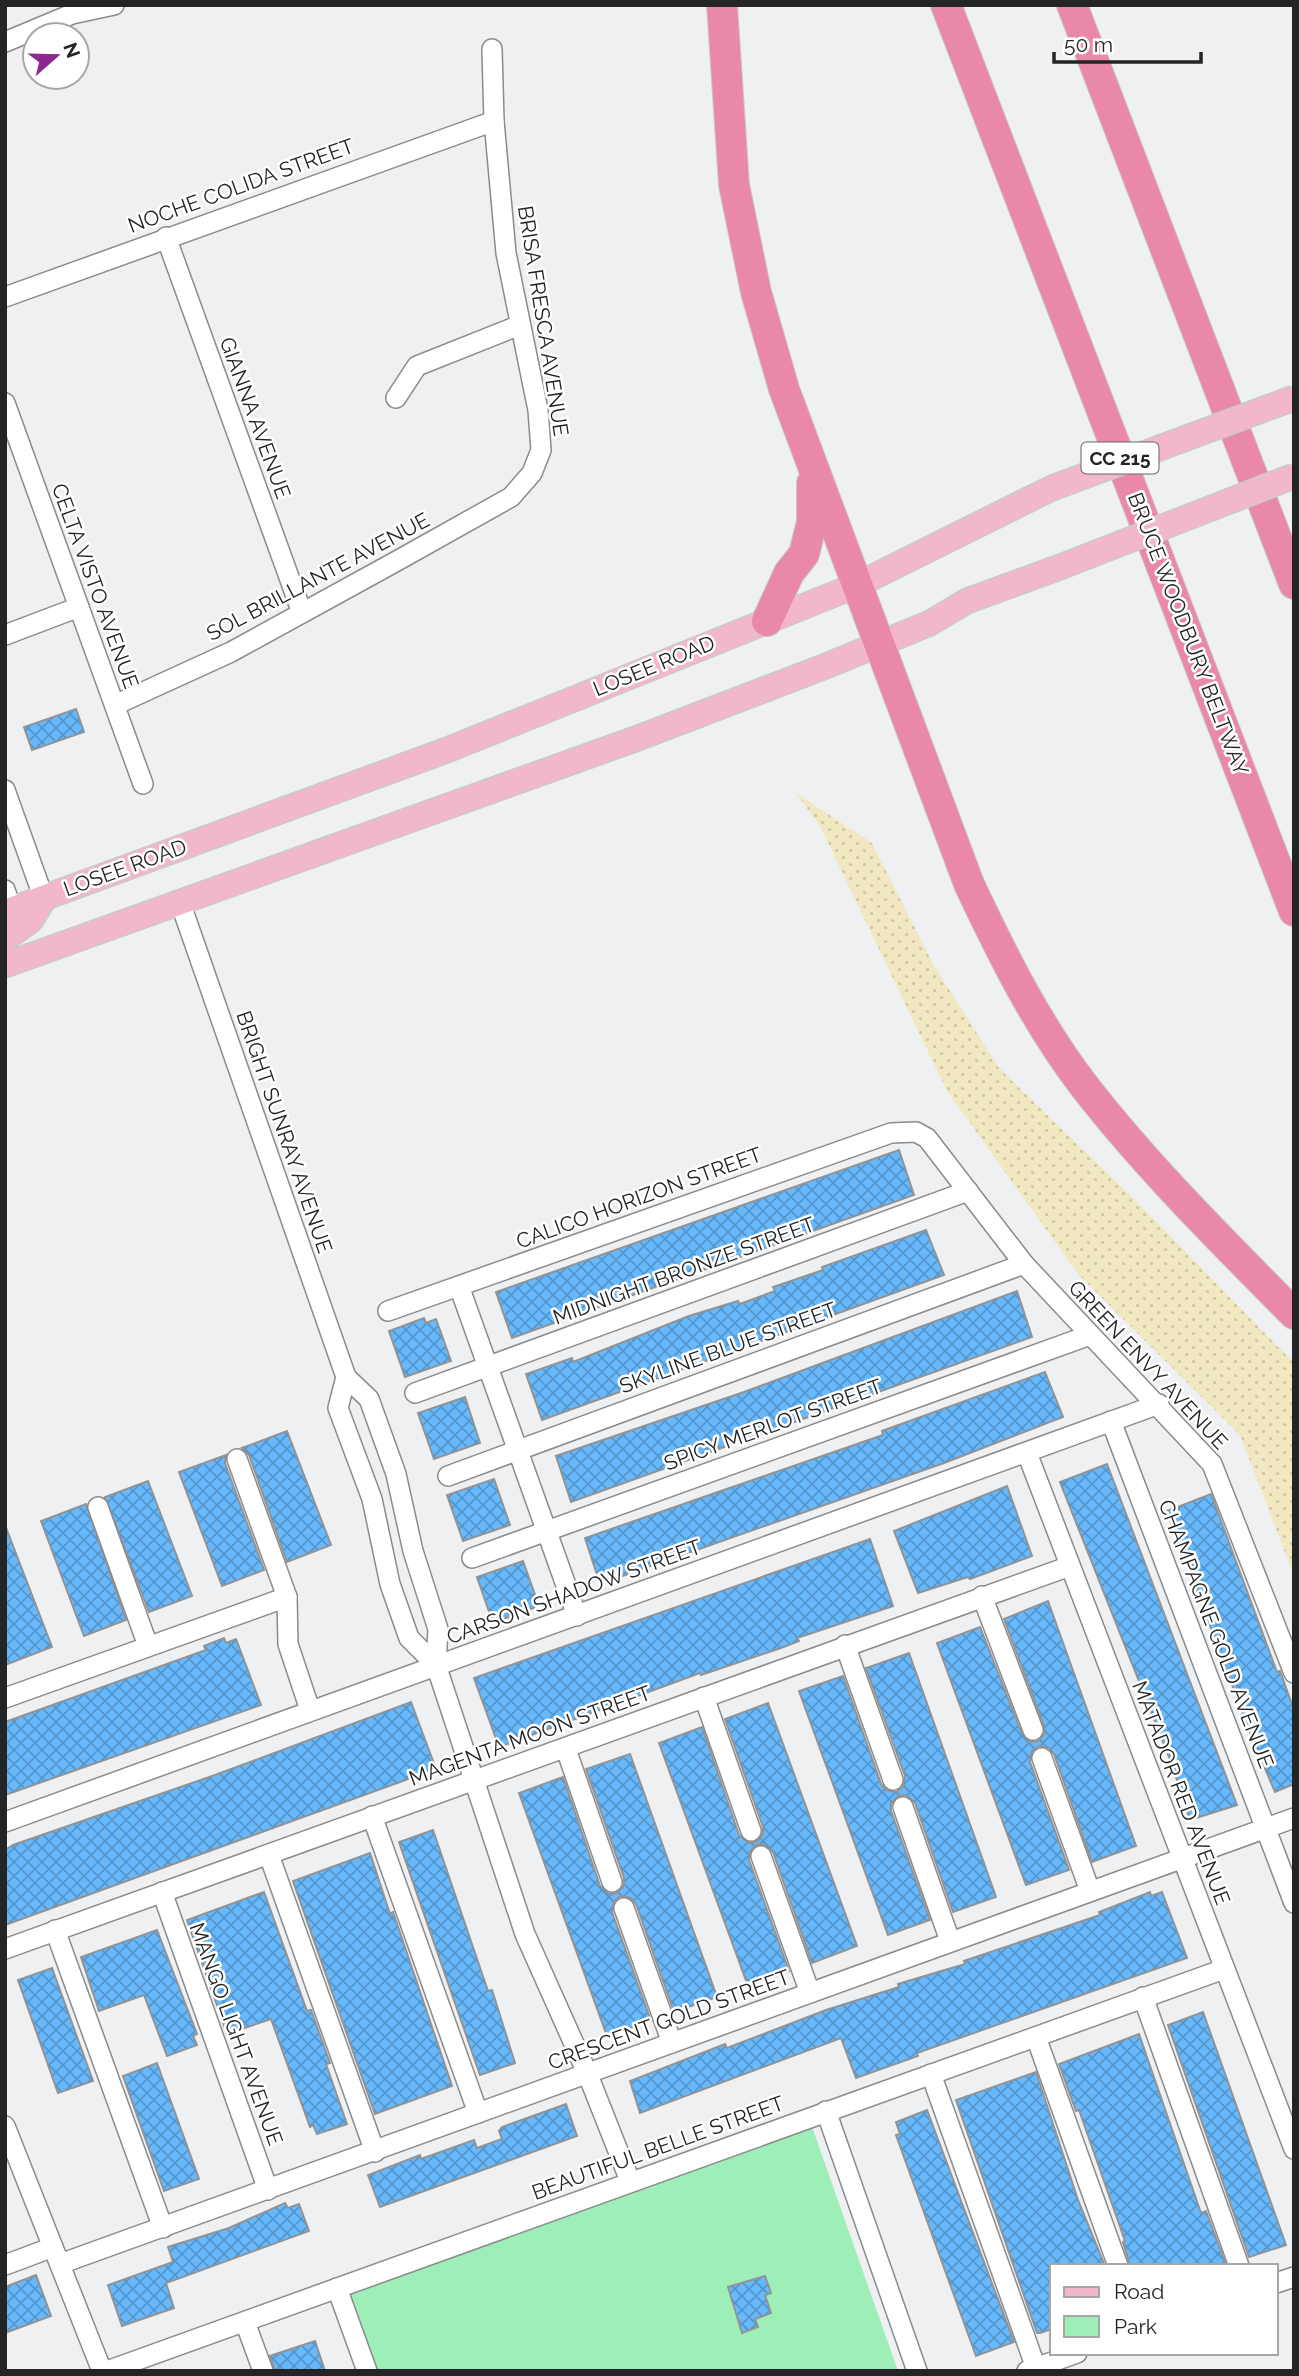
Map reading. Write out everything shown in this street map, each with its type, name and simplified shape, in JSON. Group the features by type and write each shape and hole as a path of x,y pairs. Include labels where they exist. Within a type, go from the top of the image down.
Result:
{"highway":[{"path":"722,5 734,185 760,304 784,389 968,884 999,949 1041,1022 1085,1087 1209,1227 1294,1314"},
{"name":"BRUCE WOODBURY BELTWAY","path":"946,5 1294,911"},
{"path":"1072,5 1294,584"},
{"path":"767,621 789,573 804,554 812,522 812,466"}],"main road":[{"name":"LOSEE ROAD","path":"8,904 44,899 447,750 857,585 1052,488 1294,398"},
{"path":"5,965 638,738 930,623 967,601 1294,476"},
{"path":"5,939 31,920 44,899"}],"street":[{"path":"5,42 72,14 114,5"},
{"name":"BRISA FRESCA AVENUE","path":"492,49 494,121 506,253 538,410 541,450 532,473"},
{"name":"NOCHE COLIDA STREET","path":"5,297 494,121"},
{"name":"GIANNA AVENUE","path":"166,237 302,613"},
{"path":"396,398 417,366 520,325"},
{"name":"CELTA VISTO AVENUE","path":"5,403 12,442 79,607 143,784"},
{"name":"SOL BRILLANTE AVENUE","path":"115,705 231,652 511,497 532,473"},
{"path":"5,635 79,607"},
{"path":"5,790 44,899"},
{"name":"BRIGHT SUNRAY AVENUE","path":"180,902 346,1377 369,1399 396,1474 413,1551 438,1629 436,1665"},
{"name":"GREEN ENVY AVENUE","path":"905,1132 916,1132 927,1138 1024,1264 1159,1404 1212,1464 1294,1673"},
{"name":"CALICO HORIZON STREET","path":"388,1311 891,1133 905,1132"},
{"name":"MIDNIGHT BRONZE STREET","path":"415,1392 968,1191"},
{"name":"SKYLINE BLUE STREET","path":"448,1476 1024,1264"},
{"path":"459,1286 577,1616"},
{"name":"SPICY MERLOT STREET","path":"472,1558 1090,1335"},
{"path":"346,1377 338,1408 372,1499 384,1563 403,1620 410,1638 436,1665 476,1778 525,1934 588,2075 631,2181"},
{"name":"CARSON SHADOW STREET","path":"5,1822 1159,1404"},
{"name":"CHAMPAGNE GOLD AVENUE","path":"1111,1421 1294,1903"},
{"name":"MATADOR RED AVENUE","path":"1027,1452 1294,2149"},
{"path":"237,1459 288,1597 288,1644 310,1710"},
{"path":"98,1507 148,1646"},
{"name":"MAGENTA MOON STREET","path":"5,1949 1070,1566"},
{"path":"982,1596 1033,1730"},
{"path":"7,1693 288,1597"},
{"path":"403,1620 430,1609"},
{"path":"845,1645 893,1780"},
{"path":"705,1697 751,1831"},
{"path":"566,1749 612,1882"},
{"path":"1042,1758 1090,1891"},
{"path":"903,1807 950,1941"},
{"path":"372,1816 478,2113"},
{"name":"CRESCENT GOLD STREET","path":"5,2265 56,2256 163,2228 1294,1818"},
{"path":"269,1855 375,2152"},
{"path":"761,1856 810,1993"},
{"name":"MANGO LIGHT AVENUE","path":"162,1892 268,2190"},
{"path":"624,1908 672,2043"},
{"path":"55,1930 163,2228"},
{"name":"BEAUTIFUL BELLE STREET","path":"107,2371 1224,1969"},
{"path":"1143,1997 1238,2264"},
{"path":"1036,2037 1117,2264"},
{"path":"931,2074 1031,2369 1071,2355"},
{"path":"825,2111 918,2371"},
{"path":"5,2126 102,2371"},
{"path":"337,2288 367,2371"},
{"path":"245,2322 262,2371"}],"sand":[{"path":"796,793 872,843 933,964 999,1068 1135,1200 1294,1363 1294,1576 1240,1435 1079,1275 947,1091 820,826"}],"green space":[{"path":"811,2124 898,2371 375,2371 347,2291"}],"building":[{"path":"76,709 84,732 32,750 24,727"},
{"path":"899,1150 914,1195 512,1338 496,1292"},
{"path":"926,1230 944,1275 542,1420 526,1374 572,1358 573,1362 689,1316 738,1301 740,1304 775,1291 773,1287 823,1270 822,1267"},
{"path":"1017,1291 1032,1337 571,1502 556,1456 744,1392"},
{"path":"424,1318 426,1323 436,1319 451,1361 405,1377 389,1331"},
{"path":"1045,1372 1063,1417 944,1463 600,1584 585,1538 883,1435 882,1431"},
{"path":"465,1397 480,1443 434,1459 418,1413"},
{"path":"287,1431 331,1545 287,1562 249,1455 242,1448"},
{"path":"226,1455 225,1463 264,1570 222,1586 179,1472"},
{"path":"1107,1464 1237,1805 1190,1820 1171,1762 1060,1482"},
{"path":"494,1479 510,1525 463,1541 447,1495"},
{"path":"148,1481 192,1596 149,1612 105,1497"},
{"path":"1007,1486 1032,1556 970,1579 968,1577 918,1593 894,1531"},
{"path":"1211,1494 1277,1672 1280,1671 1294,1710 1294,1784 1275,1792 1250,1733 1167,1511"},
{"path":"86,1504 126,1620 84,1636 41,1521"},
{"path":"5,1525 52,1647 5,1665"},
{"path":"870,1539 893,1606 797,1638 799,1641 781,1648 701,1675 700,1673 499,1747 474,1678"},
{"path":"523,1561 539,1606 493,1623 477,1577"},
{"path":"1048,1601 1136,1846 1092,1862 1054,1754 1049,1748 1039,1746 1032,1751 1030,1762 1069,1870 1026,1885 937,1643 980,1627 1022,1734 1030,1742 1038,1741 1045,1733 1044,1726 1004,1619"},
{"path":"224,1638 226,1643 236,1639 261,1705 5,1795 5,1722 206,1650 204,1646"},
{"path":"909,1653 996,1897 953,1912 915,1803 906,1795 898,1796 891,1804 891,1811 930,1920 888,1935 799,1691 843,1676 881,1784 886,1790 896,1792 903,1787 905,1776 866,1668"},
{"path":"411,1702 436,1769 5,1925 5,1850 13,1845 215,1775"},
{"path":"768,1703 857,1946 812,1963 773,1852 764,1844 756,1845 749,1853 749,1860 789,1971 748,1986 659,1743 702,1727 739,1835 748,1843 756,1842 763,1834 763,1827 725,1719"},
{"path":"630,1754 717,1997 674,2012 636,1904 631,1898 621,1896 614,1901 612,1912 651,2021 607,2036 519,1793 563,1777 600,1886 609,1894 617,1893 624,1885 624,1878 586,1769"},
{"path":"433,1830 488,1991 492,1990 515,2063 480,2075 399,1842"},
{"path":"370,1853 390,1914 393,1912 452,2086 375,2114 293,1881"},
{"path":"264,1892 307,2011 311,2010 330,2063 326,2064 347,2124 317,2134 313,2125 310,2127 271,2019 227,2034 187,1920"},
{"path":"1150,1892 1151,1896 1162,1892 1187,1958 917,2053 918,2056 856,2078 841,2038 640,2113 630,2081 725,2044 727,2048 826,2010 899,1987 898,1984 965,1964 964,1961 1100,1915 1099,1912"},
{"path":"157,1930 197,2034 193,2036 197,2045 167,2056 144,1995 99,2011 81,1957"},
{"path":"52,1968 93,2081 58,2093 18,1980"},
{"path":"1203,2012 1286,2245 1249,2257 1168,2025"},
{"path":"1139,2034 1201,2213 1206,2211 1226,2264 1129,2264 1123,2242 1125,2241 1079,2110 1076,2111 1059,2064"},
{"path":"157,2063 199,2179 164,2191 123,2076"},
{"path":"1036,2072 1078,2200 1104,2264 1050,2264 1050,2330 1037,2333 956,2100"},
{"path":"566,2104 577,2136 380,2207 368,2175 420,2155 421,2159 474,2140 477,2148 502,2139 499,2131 502,2127"},
{"path":"927,2110 1014,2342 976,2356 896,2135 900,2134 896,2122"},
{"path":"285,2203 288,2208 299,2204 309,2231 166,2283 174,2308 122,2326 108,2285 173,2262 168,2247 229,2228"},
{"path":"36,2275 51,2316 5,2333 5,2287"},
{"path":"765,2276 771,2293 765,2295 771,2313 755,2319 758,2327 742,2333 728,2287"},
{"path":"315,2341 325,2371 275,2371 270,2356"}]}
